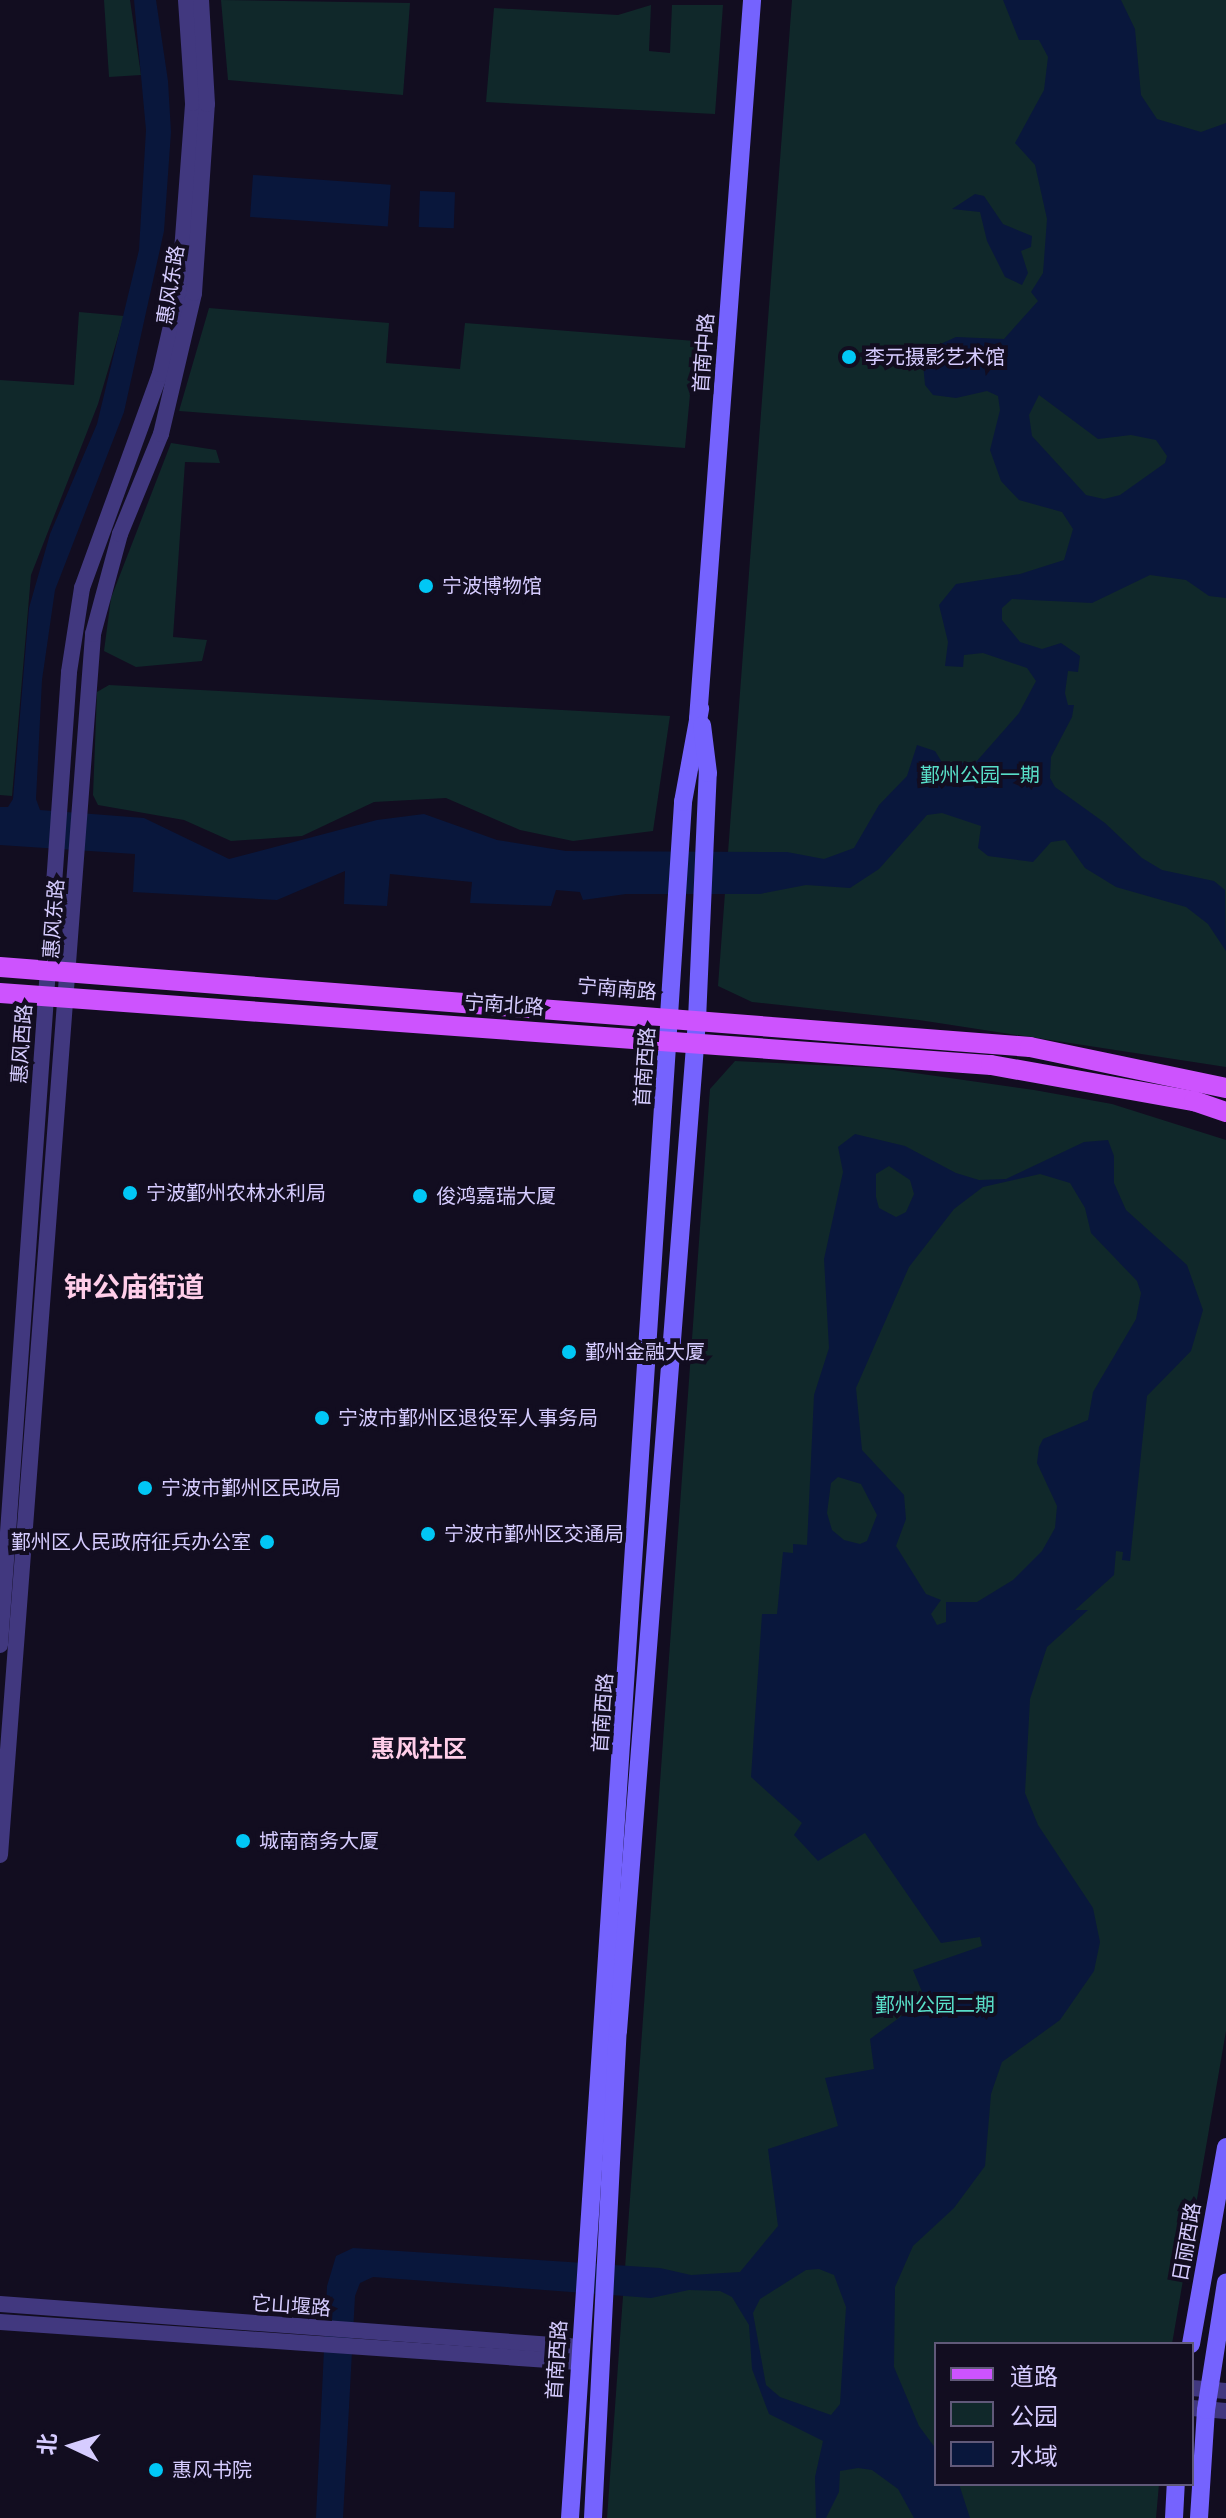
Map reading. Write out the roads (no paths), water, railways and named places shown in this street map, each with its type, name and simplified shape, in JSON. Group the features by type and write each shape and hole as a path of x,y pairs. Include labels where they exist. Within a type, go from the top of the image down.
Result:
{"main road":[{"name":"首南中路","path":"683,802 700,709 752,0"},
{"name":"首南中路","path":"687,777 700,709"},
{"name":"首南中路","path":"700,709 707,806 702,914"},
{"name":"首南西路","path":"570,2518 683,802"},
{"name":"首南西路","path":"593,2518 618,2031 697,1020 702,914"},
{"name":"宁南南路","path":"0,967 1030,1047 1226,1088"},
{"name":"宁南北路","path":"0,993 695,1041 991,1065 1194,1101 1226,1112"},
{"name":"日丽西路","path":"1191,2342 1226,2147"},
{"path":"1199,2518 1199,2409 1209,2390 1226,2283"},
{"path":"1174,2518 1176,2486"}],"street":[{"name":"惠风东路","path":"48,971 69,672 82,588 160,374 179,291 193,103 186,0"},
{"name":"惠风东路","path":"0,1855 70,973 93,634 120,534 161,434 194,293 207,104 201,0"},
{"name":"惠风西路","path":"0,1645 48,971"},
{"name":"它山堰路","path":"0,2304 579,2354"},
{"name":"它山堰路","path":"0,2322 579,2354"},
{"path":"1199,2409 1226,2411"}],"water":[{"path":"134,0 156,0 168,81 171,132 164,231 124,412 55,590 42,680 36,799 40,810 144,818 229,859 377,820 424,814 497,840 566,851 787,852 824,859 854,848 879,805 907,776 917,745 935,751 943,764 976,762 1019,713 1036,681 1027,668 983,653 964,655 963,667 945,666 948,642 939,605 956,584 1020,574 1064,560 1073,529 1062,512 1019,500 1001,481 990,450 1000,410 998,396 987,391 956,398 933,395 925,385 923,363 934,347 956,337 1004,339 1038,301 1031,292 1043,273 1047,219 1035,165 1015,143 1044,90 1048,57 1039,40 1019,40 1003,0 1121,0 1135,29 1141,95 1157,119 1201,132 1226,123 1226,598 1209,596 1186,580 1150,575 1092,603 1012,599 1002,608 1002,620 1020,642 1042,649 1061,643 1080,656 1078,672 1068,671 1065,693 1068,705 1074,705 1072,717 1051,757 1050,778 1055,787 1105,823 1142,858 1162,870 1214,881 1225,890 1226,951 1208,924 1186,907 1116,887 1085,868 1065,840 1051,842 1033,862 988,856 978,848 981,826 942,813 927,815 879,869 850,888 806,885 760,894 626,894 583,900 580,892 556,890 551,906 470,903 472,882 390,874 387,906 344,904 345,871 277,900 133,892 135,854 0,845 0,807 8,807 13,799 29,608 50,534 97,424 139,250 146,130","holes":["1039,395 1098,439 1131,435 1156,440 1167,456 1165,463 1120,495 1104,499 1086,495 1032,436 1029,415"]},
{"path":"253,175 391,185 388,227 250,217"},
{"path":"420,191 455,192 454,228 419,227"},
{"path":"975,194 984,196 1003,224 1032,236 1031,247 1021,251 1028,273 1022,285 1005,277 987,241 980,212 952,209"},
{"path":"855,1134 905,1146 956,1173 979,1180 1006,1179 1084,1142 1108,1140 1114,1156 1114,1183 1126,1210 1187,1265 1203,1310 1191,1351 1147,1396 1130,1561 1122,1560 1123,1552 1116,1551 1114,1575 1075,1610 1088,1610 1047,1647 1030,1699 1025,1793 1038,1825 1093,1908 1100,1942 1094,1971 1060,2020 1002,2062 991,2094 985,2166 954,2208 913,2246 895,2287 894,2367 919,2426 934,2446 934,2486 960,2486 970,2518 914,2518 898,2489 872,2470 858,2468 840,2471 839,2492 826,2518 816,2518 815,2477 823,2441 769,2414 752,2369 749,2325 732,2297 720,2291 689,2290 651,2298 373,2277 360,2283 355,2296 343,2518 316,2518 327,2286 336,2256 353,2248 660,2268 691,2275 740,2272 778,2226 768,2149 838,2126 825,2078 874,2069 870,2039 925,1999 913,1970 982,1946 980,1937 941,1943 865,1833 818,1861 794,1835 802,1823 751,1777 762,1614 777,1614 783,1552 793,1553 793,1544 807,1545 814,1395 829,1348 824,1259 843,1172 838,1147","holes":["889,1166 910,1180 914,1194 906,1212 896,1217 879,1208 876,1197 876,1174","1040,1174 1070,1183 1085,1208 1091,1233 1137,1281 1141,1293 1136,1319 1093,1392 1088,1420 1043,1439 1039,1447 1037,1463 1057,1506 1055,1528 1042,1551 1013,1580 977,1602 946,1602 946,1622 937,1625 931,1614 941,1600 926,1594 896,1546 906,1519 904,1495 862,1450 856,1388 909,1267 954,1209 983,1187","838,1477 861,1484 877,1515 867,1541 860,1544 844,1540 832,1530 827,1513 831,1483","819,2269 834,2275 846,2307 840,2404 831,2415 780,2397 766,2385 753,2313 760,2299 806,2270"]}],"place":[{"name":"李元摄影艺术馆","path":"849,357"},
{"name":"宁波博物馆","path":"426,586"},
{"name":"宁波鄞州农林水利局","path":"130,1193"},
{"name":"俊鸿嘉瑞大厦","path":"420,1196"},
{"name":"鄞州金融大厦","path":"569,1352"},
{"name":"宁波市鄞州区退役军人事务局","path":"322,1418"},
{"name":"宁波市鄞州区民政局","path":"145,1488"},
{"name":"宁波市鄞州区交通局","path":"428,1534"},
{"name":"鄞州区人民政府征兵办公室","path":"267,1542"},
{"name":"城南商务大厦","path":"243,1841"},
{"name":"惠风书院","path":"156,2470"}],"district":[{"name":"钟公庙街道","path":"134,1288"},
{"name":"惠风社区","path":"419,1750"}],"park label":[{"name":"鄞州公园一期","path":"980,775"},
{"name":"鄞州公园二期","path":"935,2005"}]}
